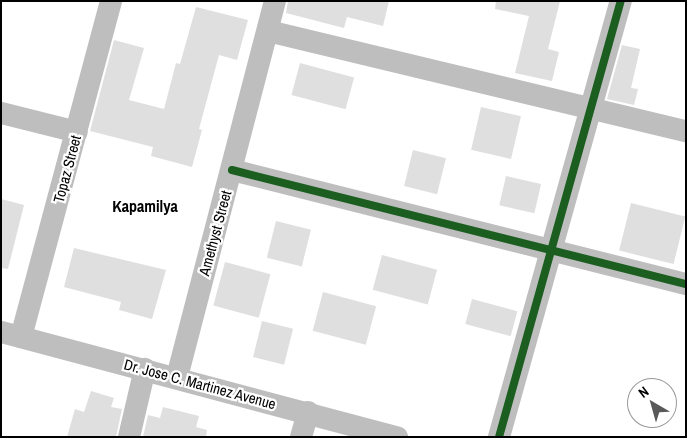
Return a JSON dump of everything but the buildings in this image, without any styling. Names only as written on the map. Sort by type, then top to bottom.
[{"type":"street","name":"Topaz Street","points":[[11,335],[77,132],[111,1]]},
{"type":"street","name":"Amethyst Street","points":[[177,377],[275,1]]},
{"type":"street","points":[[499,437],[620,1]]},
{"type":"street","points":[[268,31],[686,131]]},
{"type":"street","points":[[1,113],[77,132]]},
{"type":"street","points":[[232,170],[686,284]]},
{"type":"street","name":"Dr. Jose C. Martinez Avenue","points":[[11,335],[177,377],[397,437]]},
{"type":"street","points":[[129,437],[144,369]]},
{"type":"street","points":[[301,437],[308,412]]},
{"type":"cycle path","points":[[499,437],[621,1]]},
{"type":"cycle path","points":[[232,170],[686,284]]},
{"type":"district","name":"Kapamilya","points":[[145,206]]}]
